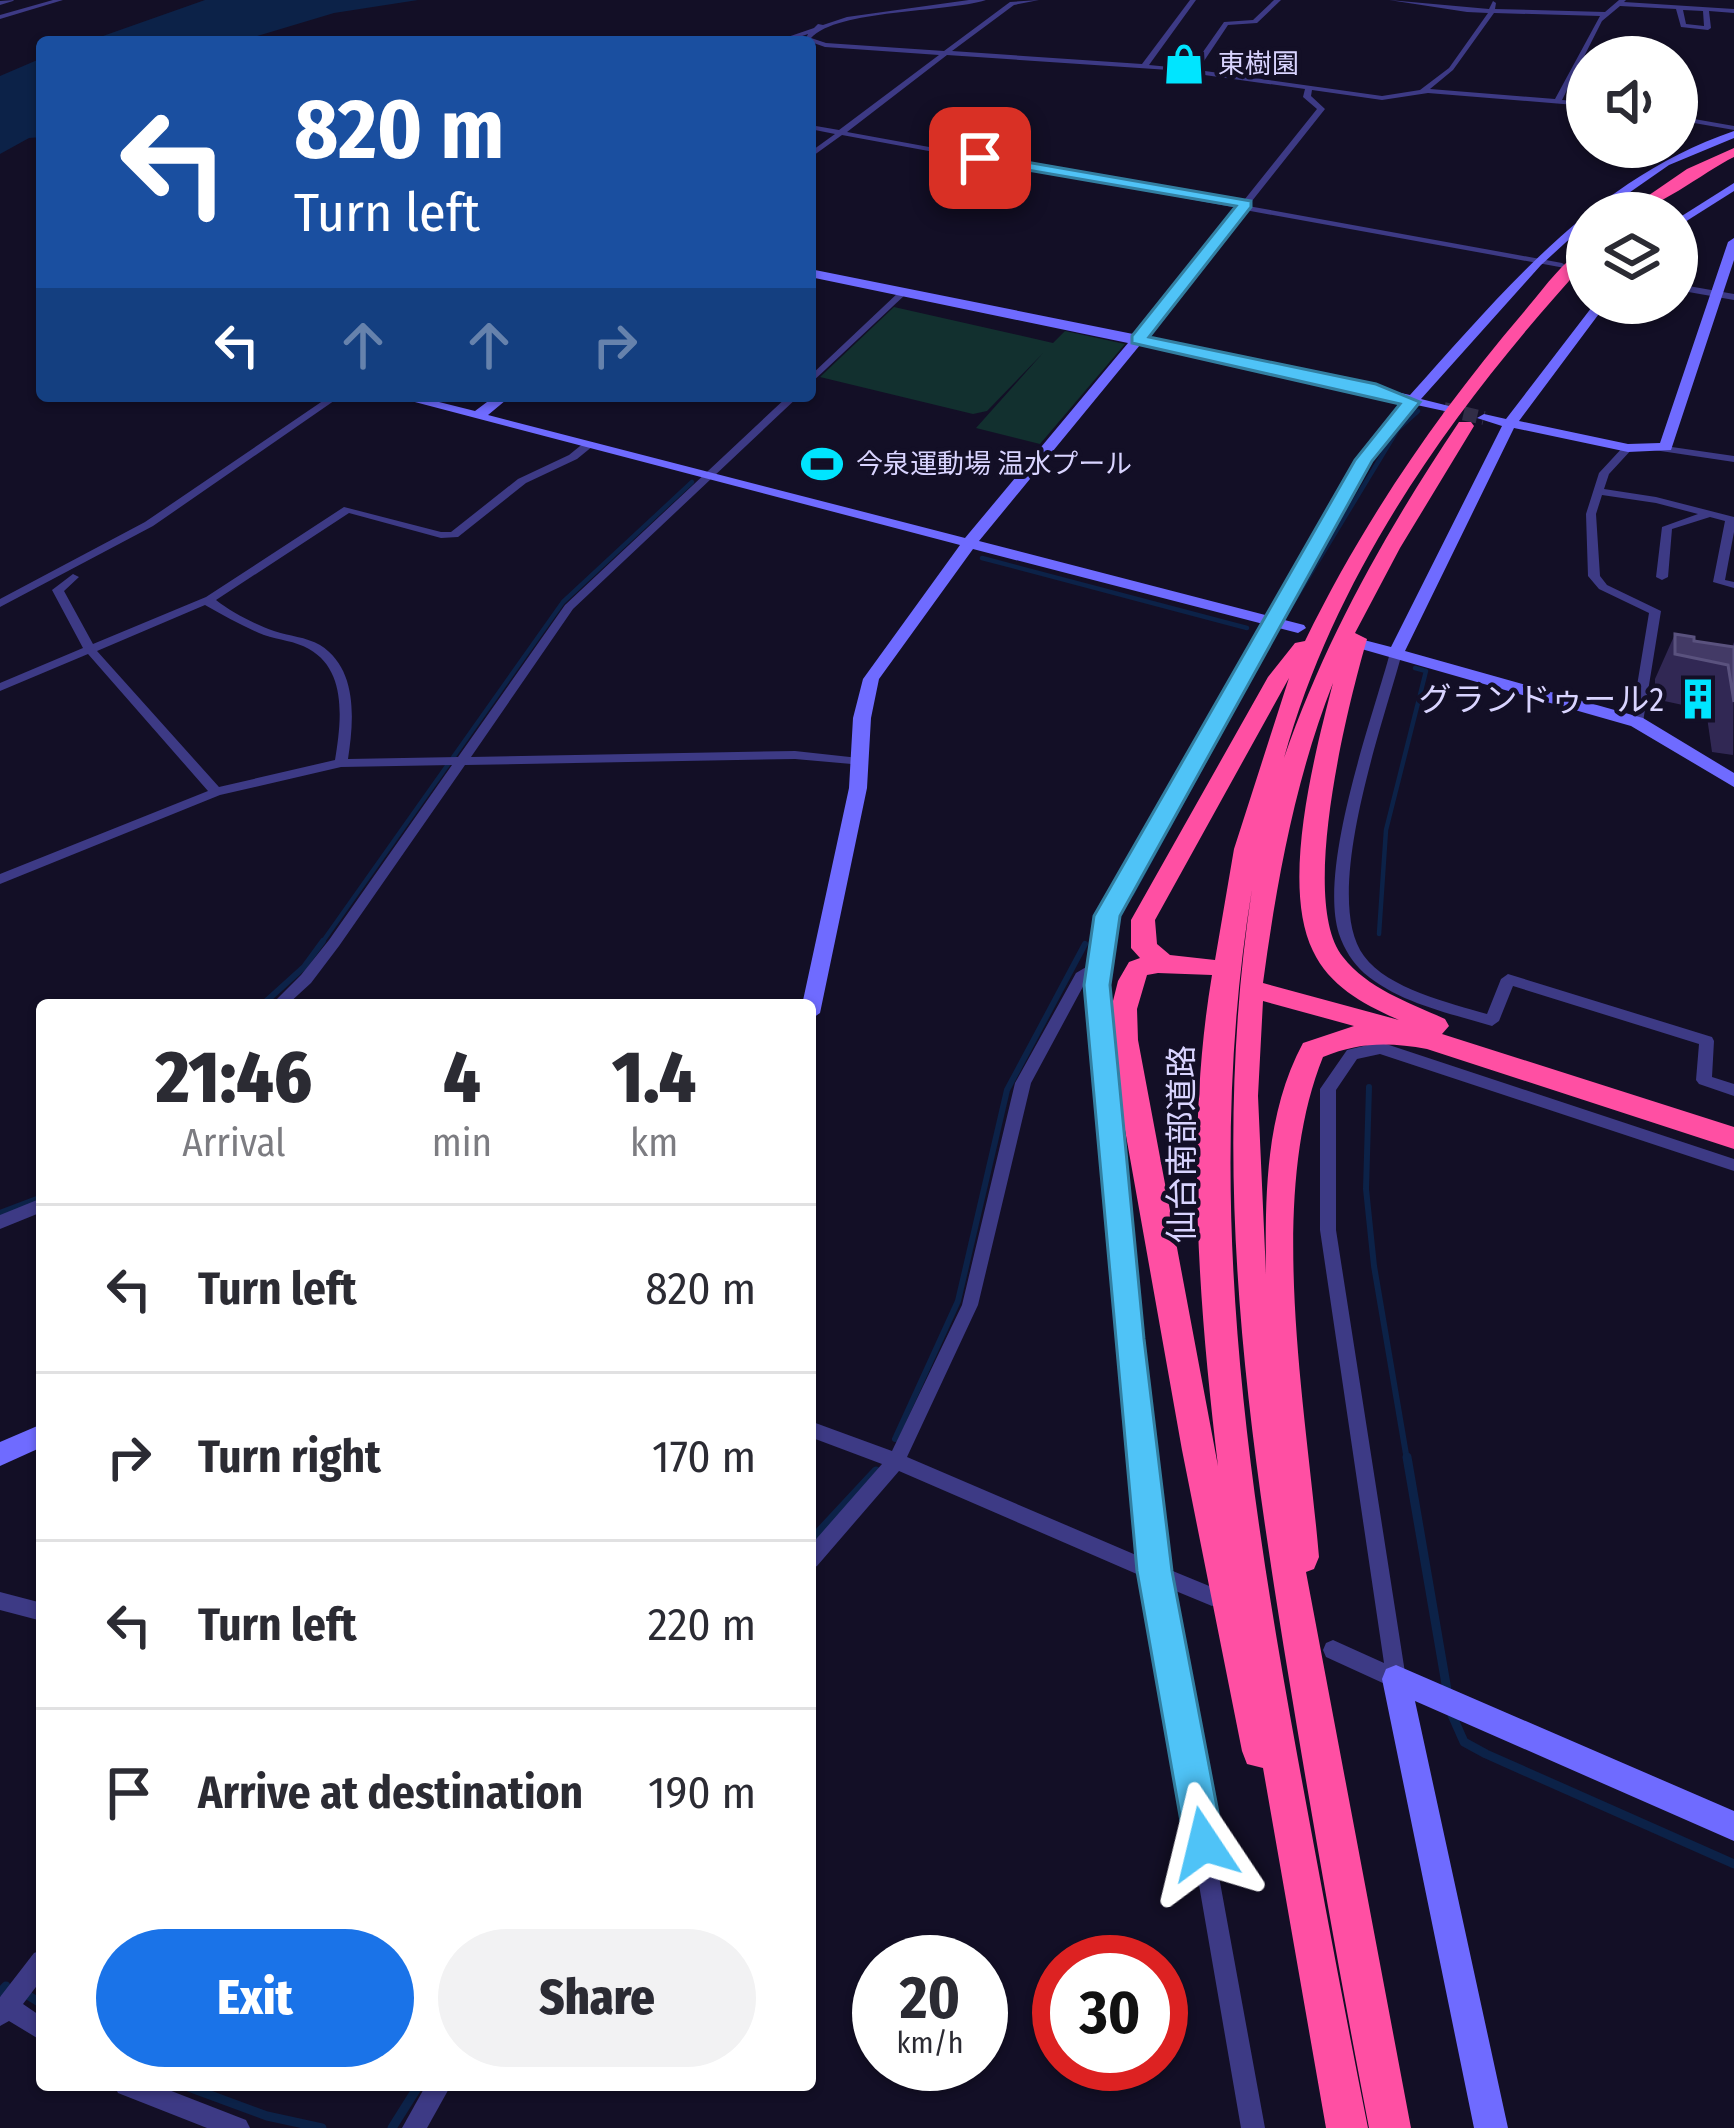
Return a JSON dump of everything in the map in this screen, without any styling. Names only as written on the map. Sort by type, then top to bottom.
[{"type":"highway","points":[[1662,192],[1734,152]]},
{"type":"highway","points":[[1685,192],[1734,162]]},
{"type":"highway","name":"仙台南部道路","points":[[1347,2128],[1247,1572],[1221,1331],[1213,1131],[1227,950],[1254,823],[1286,713],[1330,610],[1371,536],[1460,402],[1510,337],[1566,277]]},
{"type":"highway","name":"仙台南部道路","points":[[1390,2128],[1309,1689],[1257,1357],[1246,1148],[1251,1015],[1265,890],[1293,765],[1334,653],[1399,528],[1566,282]]},
{"type":"highway","points":[[1399,528],[1350,660],[1330,742],[1317,848],[1316,925],[1330,958],[1359,988],[1434,1033],[1590,1096],[1734,1138]]},
{"type":"highway","points":[[1160,963],[1144,948],[1140,933],[1149,909],[1279,677],[1330,610]]},
{"type":"highway","points":[[1206,973],[1160,963],[1138,968],[1125,992],[1131,1085],[1241,1671],[1329,2035]]},
{"type":"highway","points":[[1267,987],[1734,1119]]},
{"type":"highway","points":[[1309,1689],[1281,1235],[1285,1122],[1299,1071],[1312,1050],[1360,1031],[1434,1033]]},
{"type":"street","points":[[0,3],[11,0]]},
{"type":"street","points":[[0,16],[61,0]]},
{"type":"street","points":[[793,36],[820,25],[983,0]]},
{"type":"street","points":[[816,152],[1012,3],[1036,0]]},
{"type":"street","points":[[1144,66],[1193,0]]},
{"type":"street","points":[[1192,73],[1226,23],[1255,22],[1278,0]]},
{"type":"street","points":[[1392,0],[1605,14]]},
{"type":"street","points":[[1420,93],[1451,69],[1495,0]]},
{"type":"street","points":[[1722,10],[1727,0]]},
{"type":"street","points":[[1558,101],[1605,14],[1622,2],[1734,11]]},
{"type":"street","points":[[1679,8],[1683,26],[1708,28],[1711,20],[1706,10]]},
{"type":"street","points":[[810,36],[820,25]]},
{"type":"street","points":[[816,42],[1144,66],[1382,98],[1420,93],[1566,102]]},
{"type":"street","points":[[813,999],[849,831],[871,679],[969,542],[1321,109],[1307,97],[1309,87]]},
{"type":"street","points":[[1698,123],[1734,131]]},
{"type":"street","points":[[816,128],[1246,204],[1538,262],[1566,263]]},
{"type":"street","points":[[1623,192],[1665,163],[1734,131]]},
{"type":"street","points":[[1698,211],[1732,189]]},
{"type":"street","points":[[1253,2128],[1154,1571],[1097,985],[1107,916],[1364,460],[1411,402],[1566,236]]},
{"type":"street","points":[[1484,418],[1628,448],[1666,447],[1734,242]]},
{"type":"street","points":[[816,274],[1376,390],[1444,409]]},
{"type":"street","points":[[1698,291],[1734,297]]},
{"type":"street","points":[[816,375],[903,293]]},
{"type":"street","points":[[1585,324],[1510,423],[1396,653],[1340,874],[1345,938],[1358,959],[1393,986],[1492,1021],[1508,979],[1707,1041],[1704,1080],[1734,1090]]},
{"type":"street","points":[[0,604],[144,527],[327,402]]},
{"type":"street","points":[[422,402],[582,450],[710,476],[1298,628]]},
{"type":"street","points":[[477,416],[496,402]]},
{"type":"street","points":[[284,999],[334,943],[453,761],[569,607],[788,402]]},
{"type":"street","points":[[1628,448],[1604,473],[1592,514],[1594,576],[1603,587],[1655,611],[1637,722]]},
{"type":"street","points":[[1658,448],[1734,460]]},
{"type":"street","points":[[0,687],[210,599],[347,509],[454,535],[522,481],[582,450]]},
{"type":"street","points":[[1599,491],[1733,520],[1719,582],[1734,585]]},
{"type":"street","points":[[1662,577],[1667,527],[1706,514]]},
{"type":"street","points":[[144,527],[132,542],[58,586],[90,650],[216,792]]},
{"type":"street","points":[[210,599],[210,604],[242,620],[316,648],[327,657],[338,674],[349,716],[340,763]]},
{"type":"street","points":[[1364,645],[1637,722],[1734,781]]},
{"type":"street","points":[[0,879],[216,792],[340,763],[795,754],[859,762]]},
{"type":"street","points":[[816,1553],[896,1461],[970,1305],[1023,1083],[1081,977],[1100,964]]},
{"type":"street","points":[[1491,2128],[1396,1679],[1328,1230],[1328,1089],[1352,1054],[1380,1048],[1734,1166]]},
{"type":"street","points":[[0,1222],[36,1207]]},
{"type":"street","points":[[816,1432],[896,1461],[1212,1597]]},
{"type":"street","points":[[0,1454],[36,1440]]},
{"type":"street","points":[[0,1601],[36,1610]]},
{"type":"street","points":[[1333,1650],[1734,1826]]},
{"type":"street","points":[[36,1969],[4,2011],[36,2027]]},
{"type":"street","points":[[142,2091],[238,2128]]},
{"type":"street","points":[[414,2128],[436,2091]]},
{"type":"green space","points":[[894,307],[1053,343],[1065,331],[1125,344],[1040,444],[976,428],[1043,353],[987,411],[973,414],[820,377]]},
{"type":"water","points":[[205,0],[418,0],[334,13],[257,36],[103,36]]},
{"type":"water","points":[[36,61],[36,137],[0,154],[0,76]]},
{"type":"building","points":[[1675,634],[1734,647],[1734,702],[1728,665],[1675,654]]},
{"type":"waterway","points":[[1289,609],[1398,429],[1418,411]]},
{"type":"waterway","points":[[321,944],[563,602],[692,482]]},
{"type":"waterway","points":[[982,558],[1247,628]]},
{"type":"waterway","points":[[1132,894],[1270,642]]},
{"type":"waterway","points":[[1379,934],[1386,830],[1426,671],[1415,668]]},
{"type":"waterway","points":[[269,999],[304,967],[323,941]]},
{"type":"waterway","points":[[895,1439],[958,1301],[1007,1090],[1085,944]]},
{"type":"waterway","points":[[1369,1087],[1366,1189],[1374,1266],[1407,1460]]},
{"type":"waterway","points":[[0,1213],[36,1199]]},
{"type":"waterway","points":[[1407,1457],[1447,1690]]},
{"type":"waterway","points":[[816,1536],[876,1471]]},
{"type":"waterway","points":[[1452,1715],[1464,1742],[1486,1754],[1734,1864]]},
{"type":"waterway","points":[[0,1992],[6,1986]]},
{"type":"waterway","points":[[29,1996],[36,2000]]},
{"type":"waterway","points":[[199,2091],[267,2116],[322,2128]]},
{"type":"waterway","points":[[392,2128],[415,2091]]},
{"type":"tunnel","points":[[1444,409],[1484,418]]},
{"type":"place","name":"東樹園","points":[[1184,64]]},
{"type":"place","name":"今泉運動場 温水プール","points":[[822,464]]},
{"type":"place","name":"グランドゥール2","points":[[1698,699]]},
{"type":"route","points":[[980,158],[1246,204],[1138,339],[1398,395],[1411,402],[1364,460],[1270,621],[1107,916],[1103,940],[1097,985],[1128,1339],[1154,1571],[1204,1844]]}]
